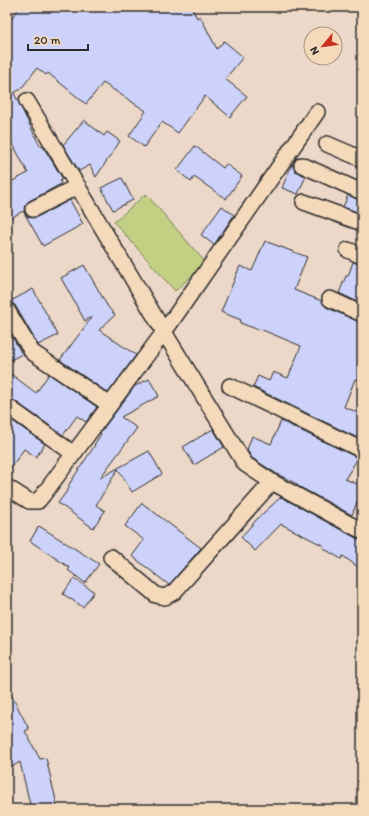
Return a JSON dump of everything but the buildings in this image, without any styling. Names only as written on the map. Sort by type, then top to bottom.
[{"type":"street","points":[[27,101],[164,332],[245,464],[272,482],[362,531]]},
{"type":"street","points":[[7,487],[29,501],[38,501],[164,332],[317,112]]},
{"type":"street","points":[[327,144],[362,159]]},
{"type":"street","points":[[302,165],[362,192]]},
{"type":"street","points":[[33,209],[78,186]]},
{"type":"street","points":[[304,202],[362,223]]},
{"type":"street","points":[[348,250],[362,256]]},
{"type":"street","points":[[330,299],[362,314]]},
{"type":"street","points":[[7,310],[32,352],[110,405]]},
{"type":"street","points":[[230,386],[362,450]]},
{"type":"street","points":[[7,406],[74,454]]},
{"type":"street","points":[[111,557],[156,595],[165,597],[174,592],[272,482]]},
{"type":"green space","points":[[146,194],[206,263],[175,291],[114,222]]}]
